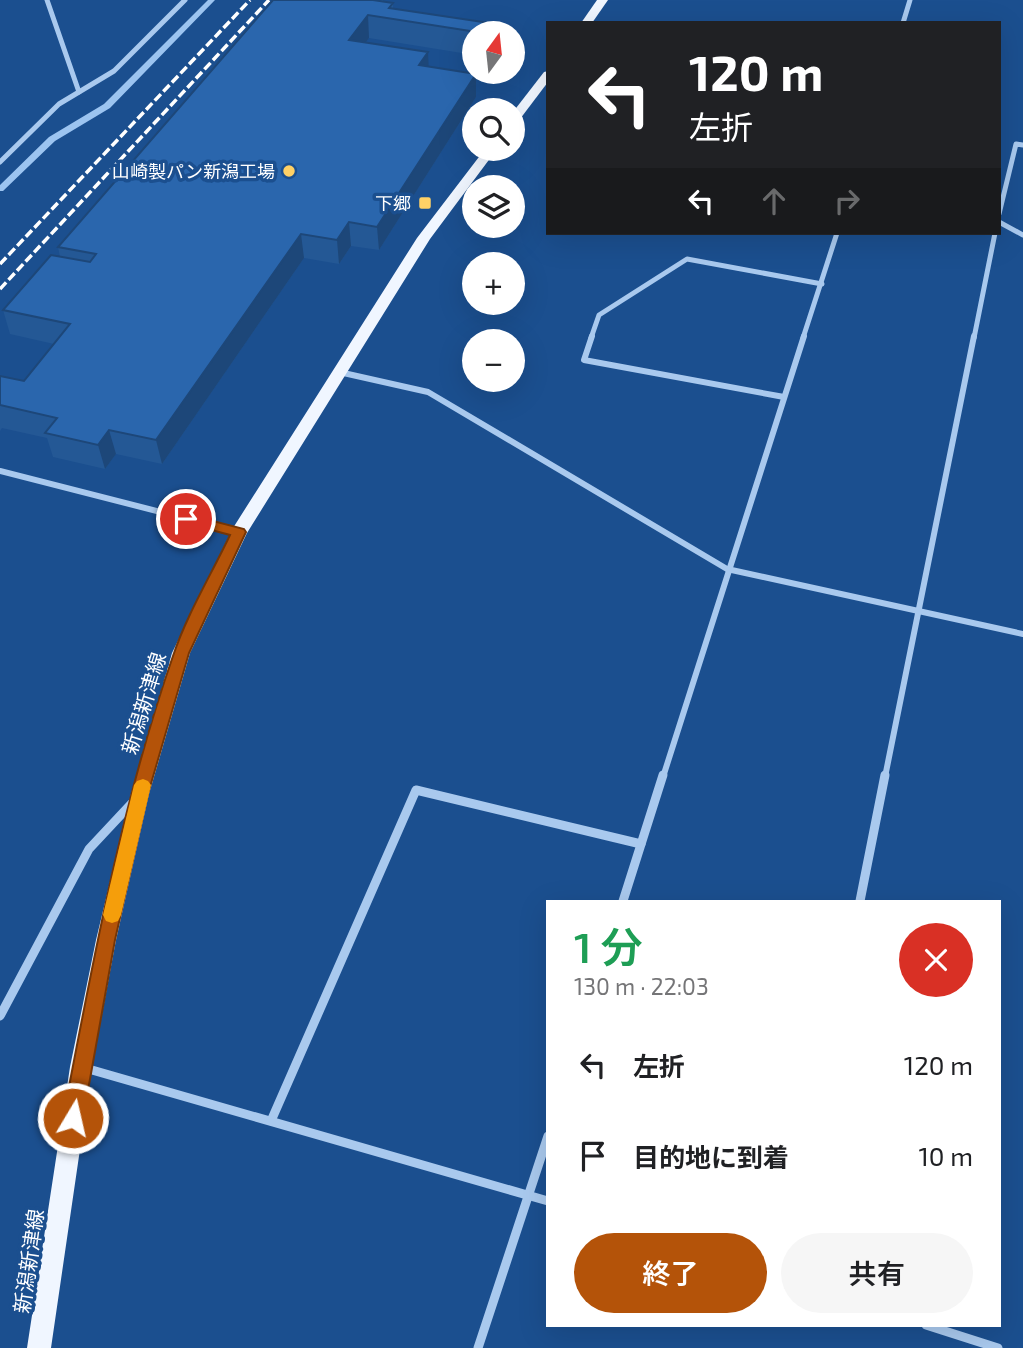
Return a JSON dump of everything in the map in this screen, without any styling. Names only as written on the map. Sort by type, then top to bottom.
[{"type":"main road","points":[[587,21],[603,0]]},
{"type":"main road","points":[[525,104],[546,77]]},
{"type":"main road","name":"新潟新津線","points":[[39,1348],[81,1067],[106,940],[140,794],[181,653],[239,532],[424,238],[482,161]]},
{"type":"street","points":[[47,0],[79,92]]},
{"type":"street","points":[[0,162],[59,104],[114,71],[185,0]]},
{"type":"street","points":[[904,21],[910,0]]},
{"type":"street","points":[[1001,206],[1016,144],[1023,145]]},
{"type":"street","points":[[1001,223],[1023,234]]},
{"type":"street","points":[[623,900],[727,569],[836,235]]},
{"type":"street","points":[[860,900],[995,235]]},
{"type":"street","points":[[784,397],[584,360],[599,315],[687,260],[822,284]]},
{"type":"street","points":[[339,372],[428,392],[727,569],[1023,634]]},
{"type":"street","points":[[0,471],[239,532]]},
{"type":"street","points":[[271,1121],[416,790],[641,844]]},
{"type":"street","points":[[0,1016],[89,849],[140,794]]},
{"type":"street","points":[[81,1067],[546,1200]]},
{"type":"street","points":[[478,1348],[546,1142]]},
{"type":"street","points":[[932,1327],[998,1348]]},
{"type":"building","name":"山崎製パン新潟工場","points":[[273,0],[373,0],[393,3],[389,8],[476,21],[462,21],[462,30],[368,15],[349,40],[428,52],[419,65],[462,72],[462,84],[470,84],[377,227],[349,222],[337,240],[301,234],[156,440],[109,430],[98,445],[45,433],[57,418],[0,405],[0,376],[24,381],[70,324],[3,310],[51,255],[90,262],[96,254],[58,247]]},
{"type":"waterway","points":[[0,189],[52,139],[107,106],[212,0]]},
{"type":"railway","points":[[0,264],[250,0]]},
{"type":"railway","points":[[0,289],[269,0]]},
{"type":"slow traffic","points":[[112,915],[143,785]]},
{"type":"place","name":"山崎製パン新潟工場","points":[[289,171]]},
{"type":"place","name":"下郷","points":[[425,203]]},
{"type":"route","points":[[73,1118],[106,940],[140,794],[181,653],[239,532],[186,519]]}]
